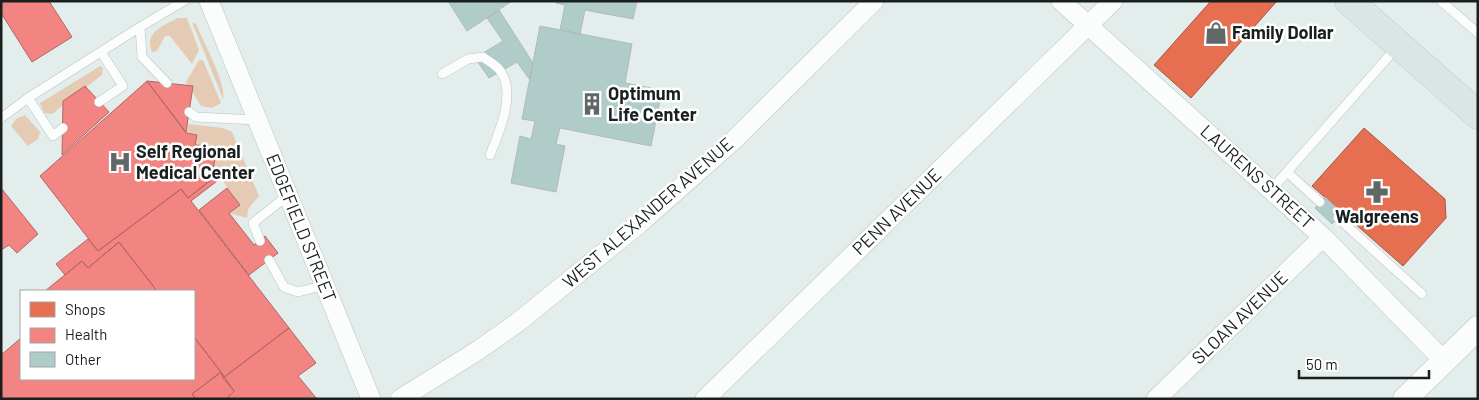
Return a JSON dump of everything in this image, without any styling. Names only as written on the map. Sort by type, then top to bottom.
[{"type":"main road","points":[[1349,1],[1478,115]]},
{"type":"street","name":"EDGEFIELD STREET","points":[[209,1],[371,399]]},
{"type":"street","name":"WEST ALEXANDER AVENUE","points":[[400,399],[477,351],[517,323],[639,224],[734,140],[874,1]]},
{"type":"street","name":"LAURENS STREET","points":[[1061,1],[1323,237],[1445,362]]},
{"type":"street","name":"PENN AVENUE","points":[[705,399],[1113,1]]},
{"type":"street","name":"SLOAN AVENUE","points":[[1156,399],[1323,237]]},
{"type":"street","points":[[1405,399],[1478,328]]},
{"type":"lane","points":[[1,118],[28,98],[184,1]]},
{"type":"lane","points":[[1441,1],[1477,30]]},
{"type":"lane","points":[[140,27],[142,57],[167,83]]},
{"type":"lane","points":[[1271,190],[1399,45]]},
{"type":"lane","points":[[99,102],[123,86],[101,52]]},
{"type":"lane","points":[[442,74],[468,59],[483,57],[501,72],[507,93],[504,119],[490,155]]},
{"type":"lane","points":[[28,98],[52,136],[63,128]]},
{"type":"lane","points":[[189,112],[196,117],[257,120]]},
{"type":"lane","points":[[1287,172],[1320,202]]},
{"type":"lane","points":[[260,241],[253,223],[288,195]]},
{"type":"lane","points":[[1338,218],[1422,294]]},
{"type":"lane","points":[[269,260],[284,287],[298,292],[325,285]]},
{"type":"shaded area","points":[[178,18],[187,18],[199,50],[192,64],[170,36],[165,36],[157,51],[152,52],[150,40],[156,30]]},
{"type":"shaded area","points":[[192,22],[196,24],[218,73],[223,99]]},
{"type":"shaded area","points":[[199,60],[203,60],[221,103],[212,108],[201,106],[186,82]]},
{"type":"shaded area","points":[[100,66],[103,68],[102,75],[52,114],[44,113],[40,103]]},
{"type":"shaded area","points":[[25,115],[40,132],[38,139],[28,146],[11,126],[16,119]]},
{"type":"shaded area","points":[[188,124],[223,128],[232,132],[259,196],[248,209],[247,218],[229,213],[240,205],[213,167],[214,157],[204,156],[205,146],[195,145],[197,135],[186,133]]},
{"type":"building: Shops","name":"Family Dollar","points":[[1211,1],[1277,1],[1191,98],[1154,65]]},
{"type":"building: Shops","name":"Walgreens","points":[[1364,128],[1445,199],[1446,218],[1403,266],[1312,186]]},
{"type":"building: Health","points":[[1,1],[49,1],[72,37],[32,62],[1,13]]},
{"type":"building: Health","points":[[147,81],[193,86],[186,132]]},
{"type":"building: Health","points":[[147,81],[186,133],[197,135],[195,145],[205,146],[204,156],[215,157],[212,179],[188,198],[181,189],[98,251],[40,176]]},
{"type":"building: Health","points":[[85,86],[109,112],[62,155],[63,101]]},
{"type":"building: Health","points":[[213,167],[221,178],[191,201],[289,328],[223,378],[221,372],[195,338],[195,290],[156,290],[119,242],[88,268],[82,261],[65,275],[56,264],[88,239],[98,251],[181,189],[188,198],[212,179]]},
{"type":"building: Health","points":[[1,188],[38,234],[17,253],[9,245],[1,250]]},
{"type":"building: Health","points":[[227,188],[240,205],[229,213],[254,245],[265,236],[278,253],[249,275],[199,210]]},
{"type":"building: Health","points":[[119,242],[156,290],[46,290],[82,261],[88,268]]},
{"type":"building: Health","points":[[289,328],[316,363],[298,376],[317,399],[229,399],[228,397],[234,391],[223,378]]},
{"type":"building: Health","points":[[195,338],[221,372],[192,394],[196,399],[1,399],[1,355],[20,339],[20,380],[195,380]]},
{"type":"building: Health","points":[[221,372],[234,391],[228,397],[229,399],[196,399],[192,394]]},
{"type":"building: Other","points":[[448,1],[512,1],[467,31]]},
{"type":"building: Other","points":[[557,1],[637,1],[633,19],[585,10],[580,34],[560,30],[565,5],[556,3]]},
{"type":"building: Other","points":[[499,10],[533,63],[530,80],[517,62],[489,78],[475,58],[503,41],[487,18]]},
{"type":"building: Other","name":"Optimum Life Center","points":[[540,26],[632,44],[625,83],[662,90],[651,146],[560,128],[556,144],[565,146],[556,192],[511,183],[520,136],[531,139],[535,121],[522,119]]},
{"type":"building: Other","points":[[1325,197],[1342,213],[1332,224],[1315,208]]},
{"type":"place","name":"Family Dollar","points":[[1216,33]]},
{"type":"place","name":"Optimum Life Center","points":[[592,104]]},
{"type":"place","name":"Self Regional Medical Center","points":[[120,162]]},
{"type":"place","name":"Walgreens","points":[[1377,192]]}]
